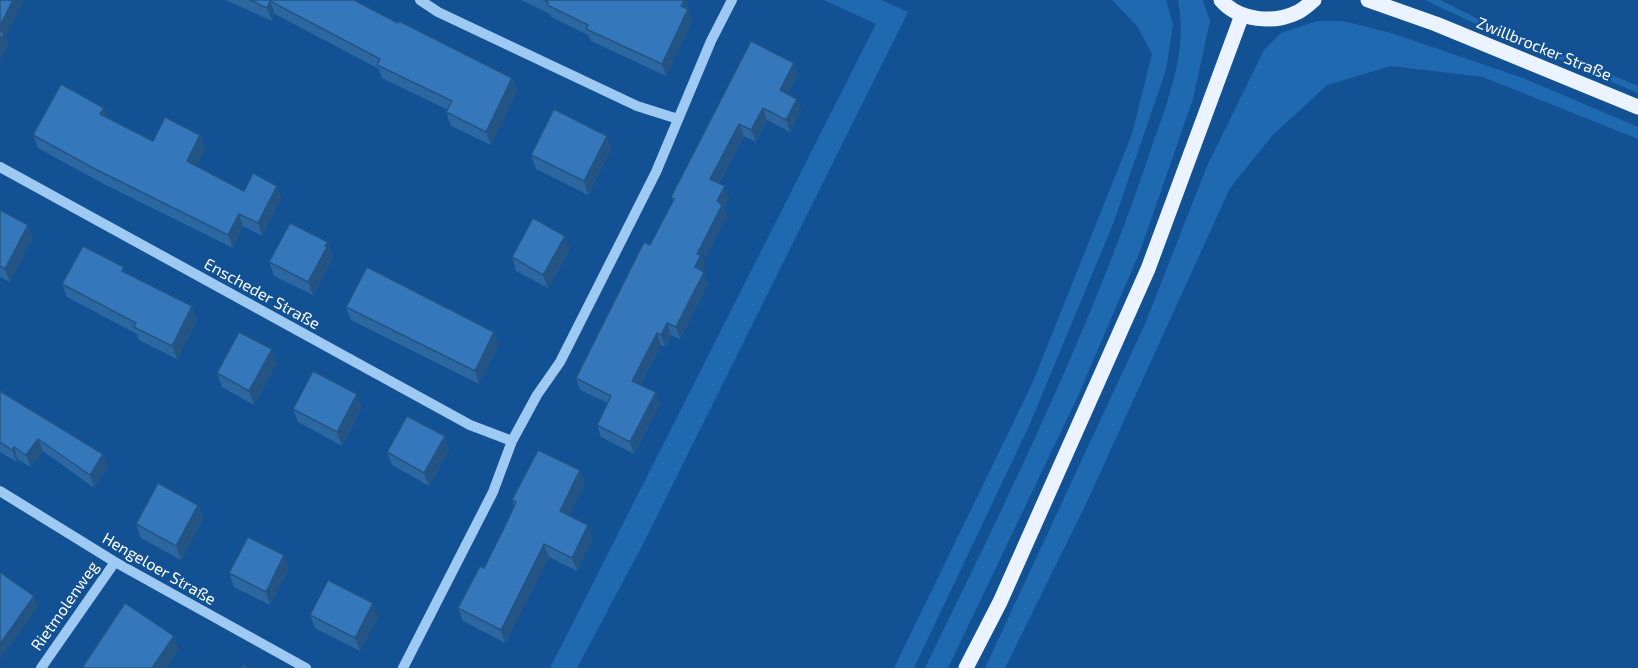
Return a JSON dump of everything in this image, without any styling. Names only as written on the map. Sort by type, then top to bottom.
[{"type":"main road","points":[[1221,0],[1242,15],[1260,19],[1280,18],[1298,12],[1314,0]]},
{"type":"main road","name":"Zwillbrocker Straße","points":[[1368,0],[1436,24],[1638,107]]},
{"type":"main road","points":[[966,668],[1000,602],[1149,269],[1242,15]]},
{"type":"street","points":[[420,0],[438,12],[637,106],[678,119]]},
{"type":"street","points":[[403,668],[494,492],[512,441],[537,395],[560,363],[656,172],[711,41],[732,0]]},
{"type":"street","name":"Enscheder Straße","points":[[0,167],[470,425],[512,441]]},
{"type":"street","name":"Hengeloer Straße","points":[[0,491],[115,562],[306,668]]},
{"type":"street","name":"Rietmolenweg","points":[[41,668],[115,562]]},
{"type":"shaded area","points":[[824,0],[881,0],[908,12],[641,548],[577,668],[550,668],[876,24]]},
{"type":"shaded area","points":[[1112,0],[1166,0],[1173,25],[1166,70],[1113,224],[1029,426],[914,668],[894,668],[1032,384],[1132,134],[1152,54],[1137,26]]},
{"type":"shaded area","points":[[1178,0],[1203,0],[1210,21],[1193,99],[1140,251],[1077,398],[948,668],[925,668],[1045,416],[1125,223],[1174,80],[1181,20]]},
{"type":"shaded area","points":[[1425,0],[1440,0],[1476,18],[1638,86],[1638,93],[1478,25]]},
{"type":"shaded area","points":[[1317,21],[1343,21],[1391,33],[1523,78],[1638,127],[1638,139],[1483,77],[1391,66],[1327,85],[1272,136],[1230,188],[1085,506],[1005,668],[985,668],[1145,324],[1207,166],[1264,50],[1281,33]]},
{"type":"building","points":[[0,0],[13,0],[0,26]]},
{"type":"building","points":[[250,0],[354,0],[512,78],[486,132],[446,112],[452,101],[377,65],[380,59],[270,1],[267,8]]},
{"type":"building","points":[[543,0],[684,0],[681,6],[688,9],[662,64],[586,29],[588,25],[547,5],[548,2]]},
{"type":"building","points":[[751,41],[794,63],[780,90],[797,99],[786,120],[763,108],[751,130],[739,124],[710,179],[725,186],[717,201],[722,205],[697,254],[701,255],[695,267],[704,272],[676,327],[667,323],[661,335],[657,333],[632,381],[656,392],[630,442],[597,425],[611,396],[576,378],[644,242],[650,245],[674,199],[671,197]]},
{"type":"building","points":[[61,84],[104,108],[100,114],[153,141],[165,117],[200,135],[187,161],[244,191],[253,173],[277,186],[258,223],[239,214],[228,235],[95,169],[33,135]]},
{"type":"building","points":[[554,109],[607,136],[584,181],[531,155]]},
{"type":"building","points":[[0,210],[28,225],[5,269],[0,266]]},
{"type":"building","points":[[533,218],[565,236],[543,275],[512,257]]},
{"type":"building","points":[[290,223],[328,242],[308,282],[269,262]]},
{"type":"building","points":[[83,246],[124,267],[122,271],[192,306],[172,346],[134,327],[136,323],[62,284]]},
{"type":"building","points":[[367,267],[494,332],[475,371],[346,307]]},
{"type":"building","points":[[239,332],[272,349],[249,391],[217,373]]},
{"type":"building","points":[[313,371],[357,394],[337,432],[293,409]]},
{"type":"building","points":[[0,391],[103,454],[90,475],[38,439],[26,455],[0,442]]},
{"type":"building","points":[[407,416],[445,436],[424,473],[387,452]]},
{"type":"building","points":[[538,450],[580,470],[560,511],[588,525],[572,558],[544,544],[501,630],[458,608],[480,566],[484,568],[516,502],[512,500]]},
{"type":"building","points":[[158,483],[198,505],[176,546],[136,524]]},
{"type":"building","points":[[248,537],[284,555],[266,592],[229,573]]},
{"type":"building","points":[[0,572],[34,596],[0,644]]},
{"type":"building","points":[[328,580],[373,603],[355,638],[310,615]]},
{"type":"building","points":[[125,603],[174,636],[152,668],[82,668]]}]
